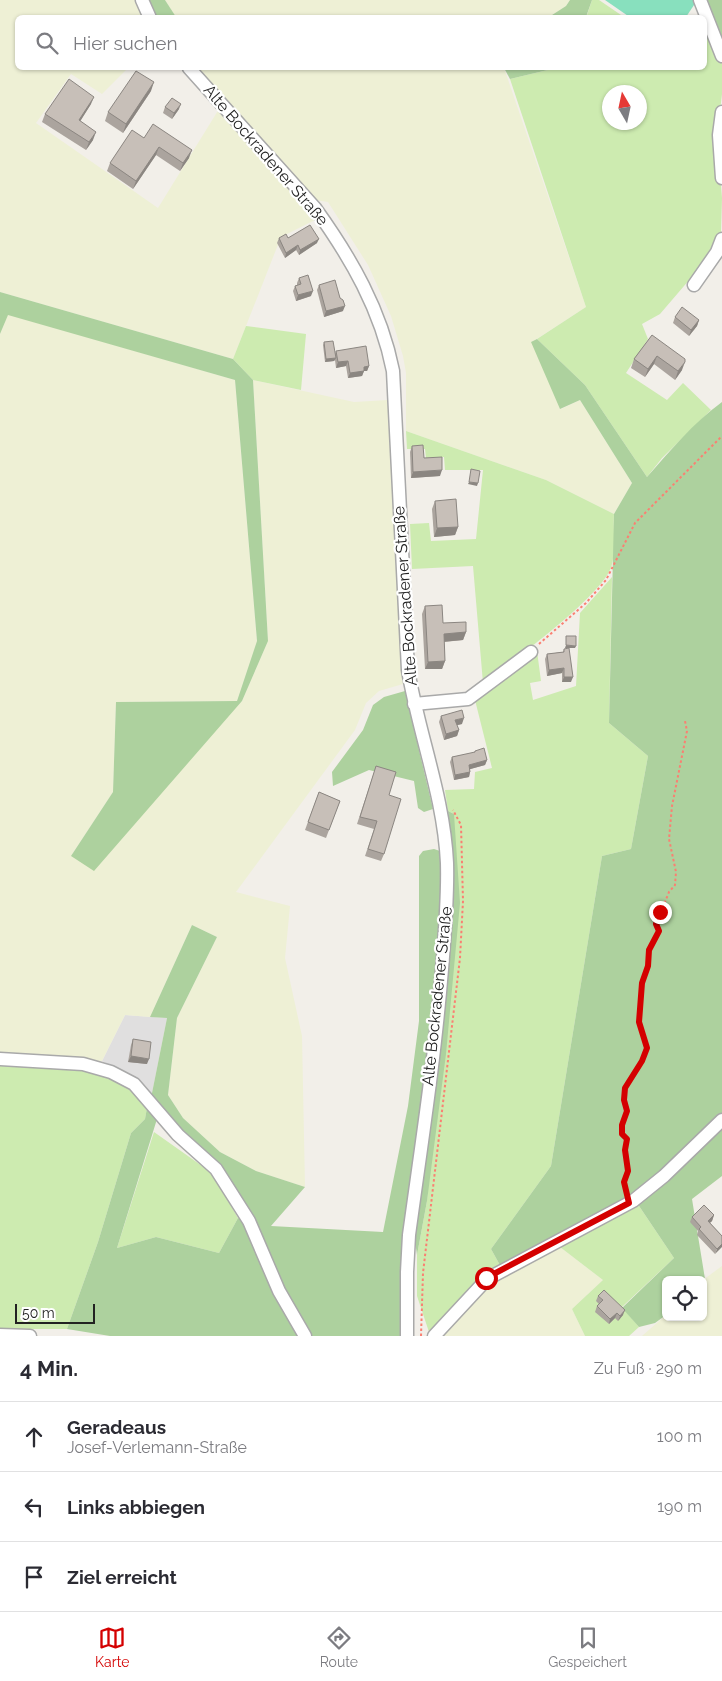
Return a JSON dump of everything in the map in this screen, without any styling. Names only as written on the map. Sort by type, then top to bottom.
[{"type":"street","points":[[142,0],[149,15]]},
{"type":"street","points":[[700,0],[704,15]]},
{"type":"street","points":[[707,24],[722,56]]},
{"type":"street","name":"Alte Bockradener Straße","points":[[191,70],[315,208],[332,231],[369,295],[388,343],[396,400],[398,493],[408,670],[414,704],[429,758],[443,825],[447,863],[447,907],[438,1012],[409,1235],[407,1336]]},
{"type":"street","points":[[722,112],[719,135],[722,178]]},
{"type":"street","points":[[694,286],[717,252],[722,239]]},
{"type":"street","points":[[414,704],[468,699],[531,652]]},
{"type":"street","points":[[0,1059],[83,1064],[111,1072],[134,1084],[178,1135],[216,1169],[249,1221],[279,1291],[305,1336]]},
{"type":"street","points":[[434,1336],[486,1278],[629,1203],[664,1176],[722,1120]]},
{"type":"street","points":[[0,1336],[30,1336]]},
{"type":"path","points":[[531,652],[586,603],[606,580],[635,523],[722,436]]},
{"type":"path","points":[[629,1203],[624,1182],[628,1171],[625,1150],[627,1139],[622,1134],[622,1125],[627,1111],[624,1100],[625,1088],[642,1061],[647,1048],[639,1022],[642,983],[648,966],[649,950],[659,931],[656,924],[669,892],[675,885],[676,872],[669,839],[672,806],[687,731],[686,721]]},
{"type":"shaded area","points":[[125,1015],[167,1018],[151,1098],[128,1074],[102,1061]]},
{"type":"green space","points":[[0,0],[139,0],[145,15],[15,15],[15,70],[126,70],[102,94],[71,74],[36,123],[158,208],[219,109],[317,219],[281,237],[233,359],[0,292]]},
{"type":"green space","points":[[147,0],[165,0],[175,15],[155,15]]},
{"type":"green space","points":[[165,0],[570,0],[566,6],[553,15],[174,15]]},
{"type":"green space","points":[[570,0],[592,0],[587,15],[552,15],[566,6]]},
{"type":"green space","points":[[592,0],[599,0],[621,15],[587,15]]},
{"type":"green space","points":[[605,0],[693,0],[696,2],[687,15],[627,15]]},
{"type":"green space","points":[[704,0],[722,0],[722,51]]},
{"type":"green space","points":[[707,25],[722,62],[722,94],[717,135],[722,198],[721,232],[714,251],[660,314],[642,324],[648,339],[626,373],[667,400],[683,383],[711,410],[662,458],[647,477],[585,385],[537,339],[586,307],[510,79],[548,70],[707,70]]},
{"type":"green space","points":[[200,70],[505,70],[586,307],[532,342],[561,409],[580,400],[632,483],[614,514],[546,480],[406,431],[406,373],[391,316],[368,265],[328,202],[315,200]]},
{"type":"green space","points":[[505,70],[548,70],[510,79]]},
{"type":"green space","points":[[0,292],[233,359],[253,380],[268,641],[242,701],[94,871],[71,856],[113,792],[116,702],[237,701],[257,641],[235,380],[8,315],[0,334]]},
{"type":"green space","points":[[8,314],[235,380],[257,642],[237,701],[116,702],[113,792],[71,856],[242,701],[268,641],[253,380],[354,402],[388,400],[403,684],[379,691],[366,703],[355,730],[236,892],[290,906],[285,958],[302,1036],[305,1187],[256,1171],[220,1152],[183,1118],[168,1095],[177,1018],[217,937],[192,925],[150,1017],[125,1015],[102,1061],[0,1055],[0,334]]},
{"type":"green space","points":[[246,326],[306,334],[301,390],[253,380],[233,359]]},
{"type":"green space","points":[[537,339],[585,385],[647,477],[692,428],[722,402],[722,1176],[692,1199],[705,1276],[662,1276],[662,1318],[655,1323],[639,1327],[622,1308],[674,1258],[633,1197],[501,1267],[491,1249],[551,1166],[602,856],[631,849],[648,756],[609,723],[614,514],[632,483],[580,400],[560,409],[531,342]]},
{"type":"green space","points":[[406,431],[546,480],[614,514],[613,558],[606,577],[576,609],[483,683],[473,566],[412,569],[410,524],[429,523],[431,541],[476,539],[483,470],[445,470],[444,457],[426,458],[425,449],[407,449]]},
{"type":"green space","points":[[612,577],[609,723],[648,756],[631,849],[602,856],[551,1166],[491,1249],[501,1267],[430,1335],[417,1296],[417,1255],[427,1201],[454,814],[448,811],[445,790],[474,789],[475,772],[492,768],[475,700],[537,651],[541,681],[530,683],[533,700],[576,686],[580,613]]},
{"type":"green space","points":[[405,691],[433,809],[424,812],[418,808],[414,781],[369,770],[333,786],[332,772],[363,730],[373,705],[384,697]]},
{"type":"green space","points":[[448,811],[454,814],[460,903],[446,1054],[427,1201],[417,1255],[415,1241],[424,1173],[452,862]]},
{"type":"green space","points":[[434,849],[440,851],[442,926],[403,1336],[308,1336],[255,1231],[193,1142],[151,1098],[167,1018],[150,1017],[192,925],[217,937],[177,1018],[168,1095],[183,1118],[220,1152],[256,1171],[305,1187],[271,1226],[383,1232],[408,1106],[419,1021],[419,856],[423,851]]},
{"type":"green space","points":[[0,1061],[79,1068],[115,1079],[132,1089],[148,1102],[145,1119],[131,1133],[98,1242],[67,1329],[0,1329]]},
{"type":"green space","points":[[148,1102],[157,1119],[117,1248],[156,1237],[219,1253],[238,1218],[243,1220],[301,1336],[110,1336],[67,1329],[98,1242],[131,1133],[145,1119]]},
{"type":"green space","points":[[154,1132],[212,1173],[238,1218],[219,1253],[156,1237],[117,1248]]},
{"type":"green space","points":[[637,1203],[674,1258],[622,1307],[639,1327],[629,1336],[585,1336],[572,1309],[603,1280],[560,1247]]},
{"type":"green space","points":[[560,1247],[603,1280],[572,1309],[585,1336],[442,1336],[490,1282]]},
{"type":"green space","points":[[722,1266],[722,1336],[642,1336],[662,1318],[662,1321],[707,1321],[707,1277]]},
{"type":"building","points":[[136,71],[154,82],[126,124],[108,112]]},
{"type":"building","points":[[69,79],[94,97],[79,120],[96,132],[89,142],[45,114]]},
{"type":"building","points":[[172,98],[181,104],[174,113],[165,107]]},
{"type":"building","points":[[153,124],[192,150],[183,163],[159,147],[136,181],[110,163],[132,130],[144,138]]},
{"type":"building","points":[[310,225],[319,239],[300,250],[298,245],[286,253],[279,238],[286,234],[288,238]]},
{"type":"building","points":[[308,275],[313,291],[298,295],[295,286],[301,284],[299,278]]},
{"type":"building","points":[[335,280],[340,298],[345,306],[326,311],[319,285]]},
{"type":"building","points":[[682,307],[699,320],[691,330],[675,317]]},
{"type":"building","points":[[652,335],[685,359],[685,362],[678,371],[657,356],[648,369],[634,359]]},
{"type":"building","points":[[333,341],[336,358],[326,359],[324,342]]},
{"type":"building","points":[[366,346],[369,366],[364,367],[364,371],[350,373],[348,361],[338,362],[336,351]]},
{"type":"building","points":[[423,445],[424,458],[442,457],[442,470],[413,472],[412,446]]},
{"type":"building","points":[[471,469],[480,471],[478,483],[469,482]]},
{"type":"building","points":[[456,499],[458,527],[437,528],[435,501]]},
{"type":"building","points":[[442,605],[443,623],[466,622],[466,632],[444,634],[445,661],[428,662],[425,606]]},
{"type":"building","points":[[566,636],[576,636],[576,646],[566,645]]},
{"type":"building","points":[[569,648],[573,677],[564,677],[564,668],[549,670],[547,654],[564,652],[564,649]]},
{"type":"building","points":[[462,710],[464,718],[455,720],[459,730],[446,734],[441,716]]},
{"type":"building","points":[[484,748],[487,760],[469,765],[470,772],[455,775],[452,757]]},
{"type":"building","points":[[376,766],[396,772],[389,795],[401,799],[384,854],[368,849],[377,821],[360,817]]},
{"type":"building","points":[[319,792],[340,801],[329,830],[308,822]]},
{"type":"building","points":[[133,1039],[151,1042],[149,1059],[131,1056]]},
{"type":"building","points":[[704,1205],[714,1215],[708,1221],[722,1236],[722,1244],[717,1249],[699,1229],[701,1227],[692,1217]]},
{"type":"building","points":[[604,1290],[625,1310],[620,1316],[617,1313],[610,1319],[597,1306],[603,1300],[598,1296]]},
{"type":"route","points":[[486,1278],[629,1203],[624,1182],[628,1171],[625,1150],[627,1139],[622,1134],[622,1125],[627,1111],[624,1100],[625,1088],[642,1061],[647,1048],[645,1036],[639,1022],[642,983],[648,966],[649,950],[659,931],[656,924],[660,912]]}]
